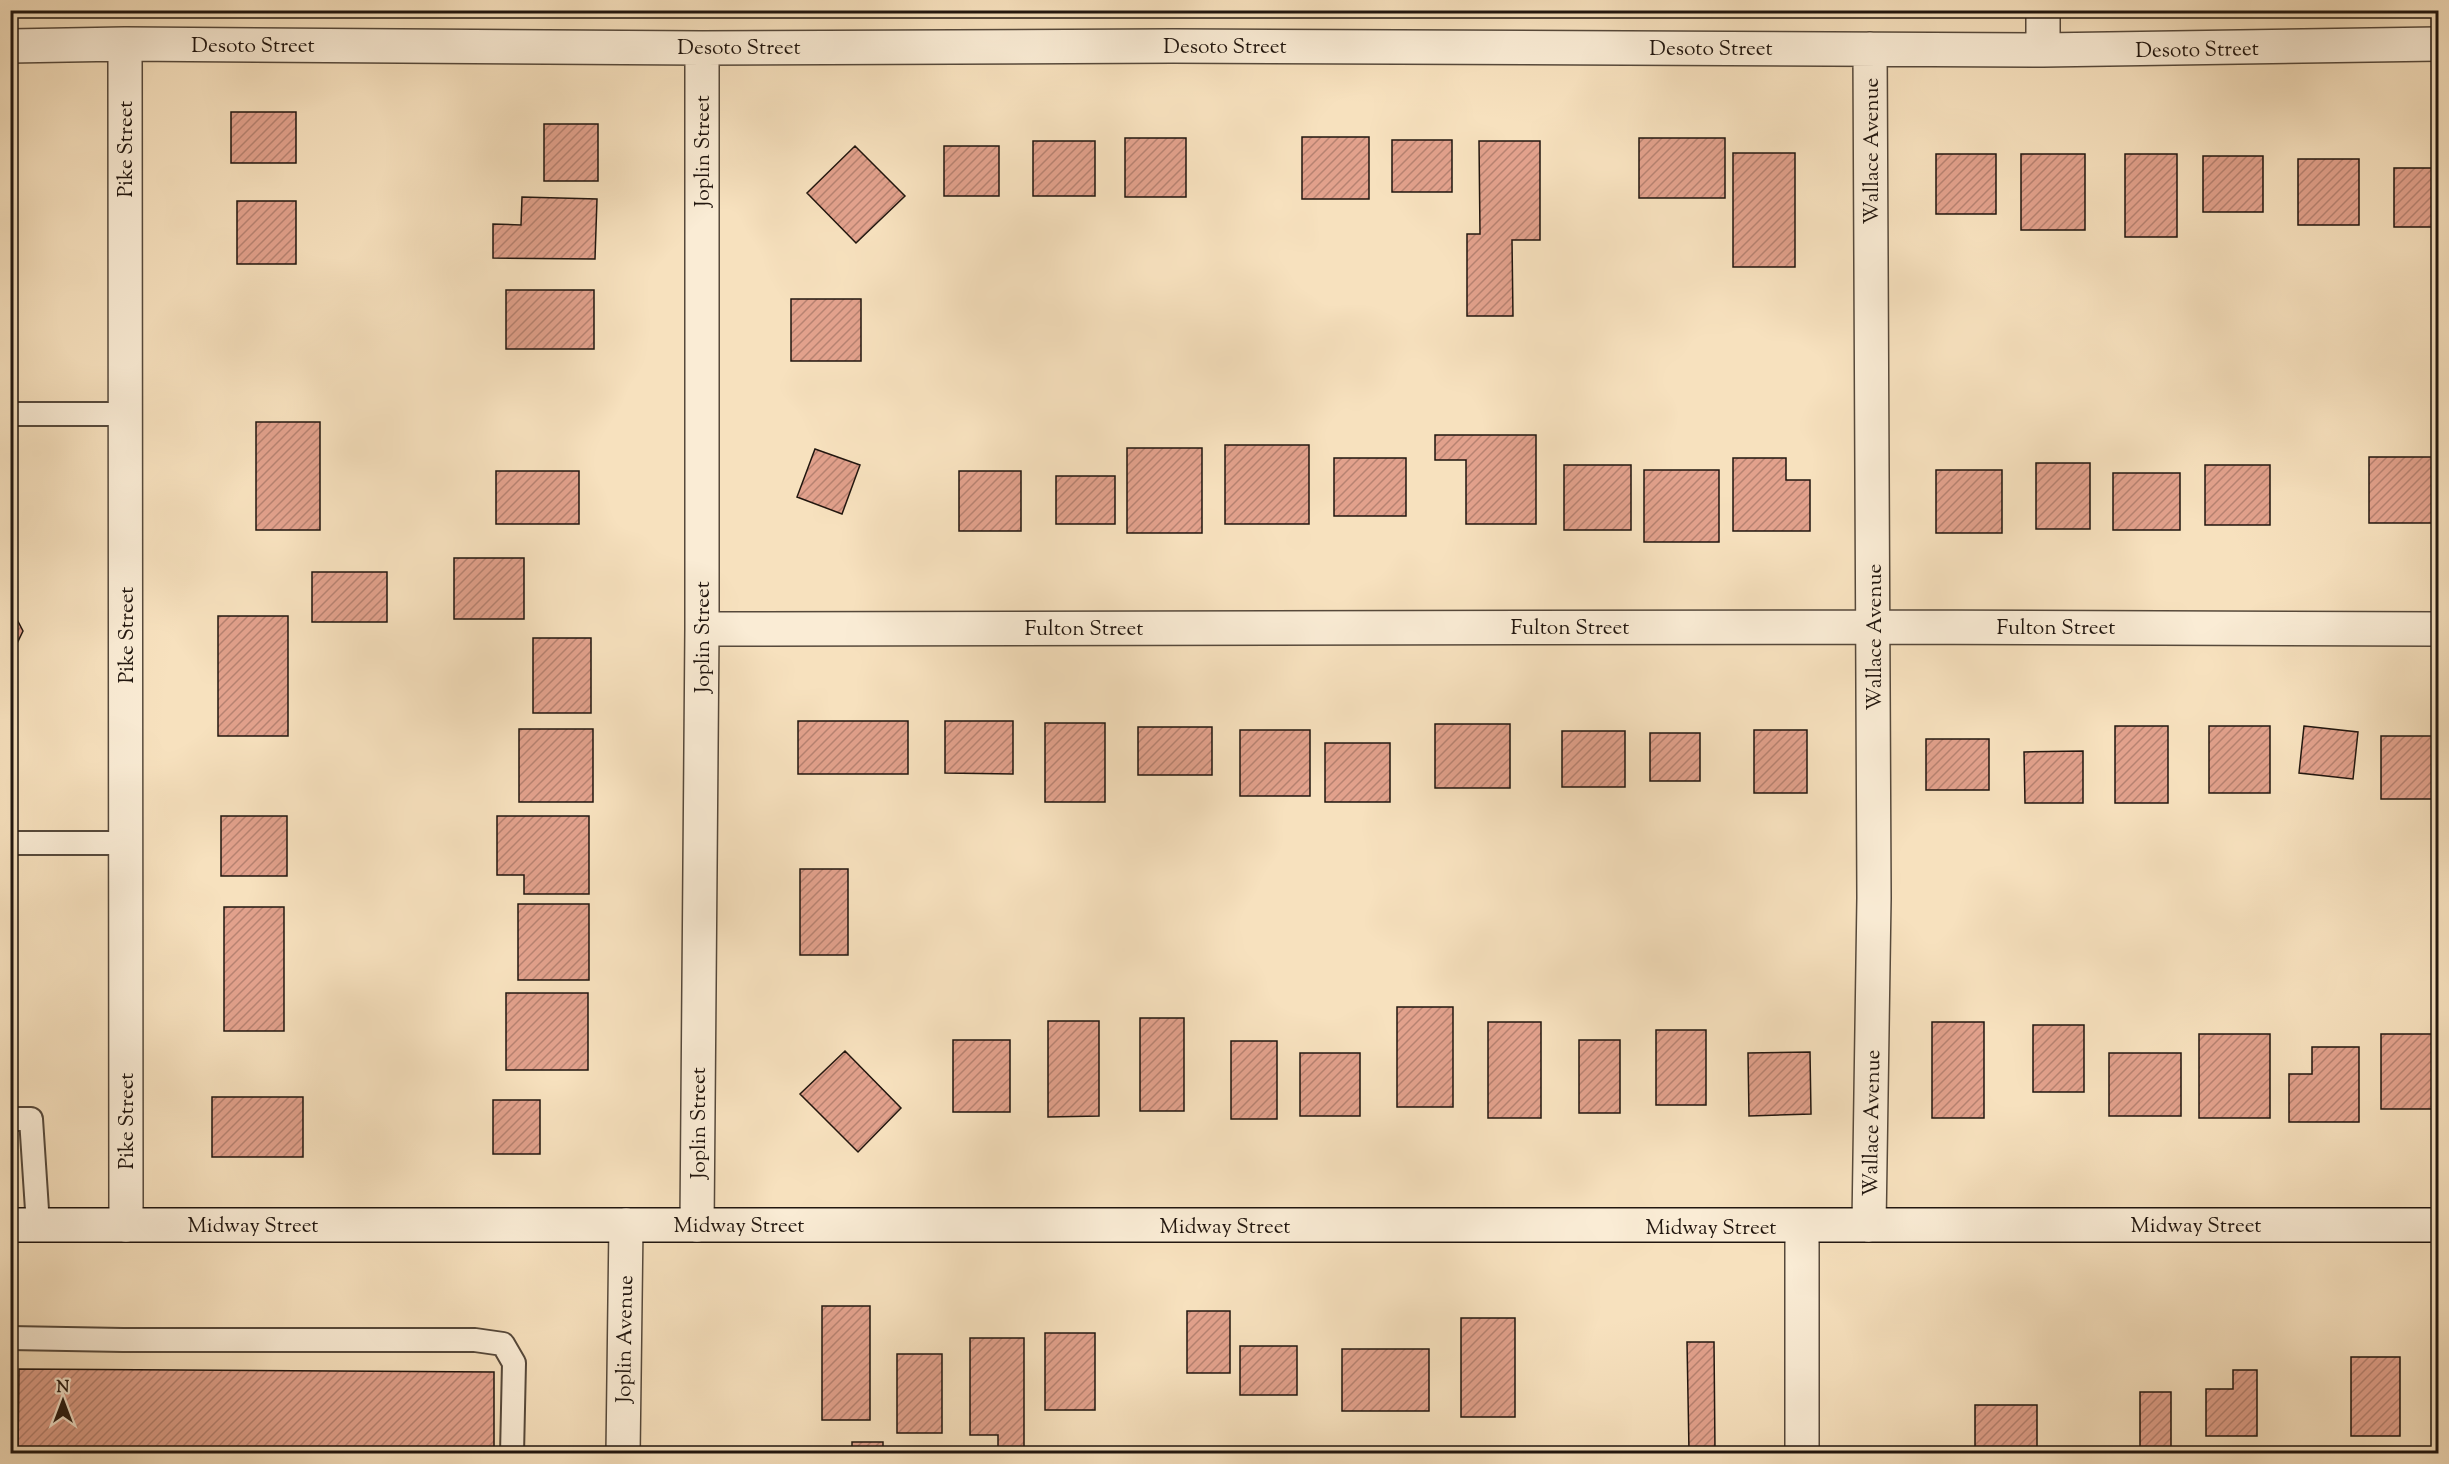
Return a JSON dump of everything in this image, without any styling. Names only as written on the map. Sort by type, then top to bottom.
[{"type":"street","points":[[2043,10],[2043,50]]},
{"type":"street","name":"Desoto Street","points":[[10,46],[125,44],[702,48],[1197,46],[2043,50],[2439,44]]},
{"type":"street","name":"Pike Street","points":[[125,44],[126,1226]]},
{"type":"street","name":"Joplin Street","points":[[697,1226],[702,629],[702,48]]},
{"type":"street","name":"Wallace Avenue","points":[[1869,1226],[1874,898],[1870,49]]},
{"type":"street","name":"Fulton Street","points":[[702,629],[2439,628]]},
{"type":"street","name":"Joplin Avenue","points":[[623,1454],[626,1225]]},
{"type":"street","name":"Midway Street","points":[[24,1226],[2439,1226]]},
{"type":"street","points":[[1802,1227],[1802,1454]]},
{"type":"lane","points":[[10,414],[126,414]]},
{"type":"lane","points":[[10,843],[126,843]]},
{"type":"lane","points":[[10,1119],[31,1119],[24,1226]]},
{"type":"lane","points":[[10,1338],[475,1340],[503,1344],[514,1363],[512,1454]]},
{"type":"building","points":[[231,112],[296,112],[296,163],[231,163]]},
{"type":"building","points":[[544,124],[598,124],[598,181],[544,181]]},
{"type":"building","points":[[1302,137],[1369,137],[1369,199],[1302,199]]},
{"type":"building","points":[[1125,138],[1186,138],[1186,197],[1125,197]]},
{"type":"building","points":[[1639,138],[1725,138],[1725,198],[1639,198]]},
{"type":"building","points":[[1392,140],[1452,140],[1452,192],[1392,192]]},
{"type":"building","points":[[1033,141],[1095,141],[1095,196],[1033,196]]},
{"type":"building","points":[[1479,141],[1540,141],[1540,240],[1512,240],[1513,316],[1467,316],[1467,234],[1480,234]]},
{"type":"building","points":[[855,146],[905,196],[856,243],[807,193]]},
{"type":"building","points":[[944,146],[999,146],[999,196],[944,196]]},
{"type":"building","points":[[1733,153],[1795,153],[1795,267],[1733,267]]},
{"type":"building","points":[[1936,154],[1996,154],[1996,214],[1936,214]]},
{"type":"building","points":[[2021,154],[2085,154],[2085,230],[2021,230]]},
{"type":"building","points":[[2125,154],[2177,154],[2177,237],[2125,237]]},
{"type":"building","points":[[2203,156],[2263,156],[2263,212],[2203,212]]},
{"type":"building","points":[[2298,159],[2359,159],[2359,225],[2298,225]]},
{"type":"building","points":[[2394,168],[2438,168],[2438,227],[2394,227]]},
{"type":"building","points":[[522,197],[597,199],[595,259],[493,258],[493,224],[521,225]]},
{"type":"building","points":[[237,201],[296,201],[296,264],[237,264]]},
{"type":"building","points":[[506,290],[594,290],[594,349],[506,349]]},
{"type":"building","points":[[791,299],[861,299],[861,361],[791,361]]},
{"type":"building","points":[[256,422],[320,422],[320,530],[256,530]]},
{"type":"building","points":[[1435,435],[1536,435],[1536,524],[1466,524],[1466,460],[1435,460]]},
{"type":"building","points":[[1225,445],[1309,445],[1309,524],[1225,524]]},
{"type":"building","points":[[1127,448],[1202,448],[1202,533],[1127,533]]},
{"type":"building","points":[[815,449],[860,465],[842,514],[797,497]]},
{"type":"building","points":[[2369,457],[2432,457],[2432,523],[2369,523]]},
{"type":"building","points":[[1334,458],[1406,458],[1406,516],[1334,516]]},
{"type":"building","points":[[1733,458],[1786,458],[1786,480],[1810,480],[1810,531],[1733,531]]},
{"type":"building","points":[[2036,463],[2090,463],[2090,529],[2036,529]]},
{"type":"building","points":[[1564,465],[1631,465],[1631,530],[1564,530]]},
{"type":"building","points":[[2205,465],[2270,465],[2270,525],[2205,525]]},
{"type":"building","points":[[1644,470],[1719,470],[1719,542],[1644,542]]},
{"type":"building","points":[[1936,470],[2002,470],[2002,533],[1936,533]]},
{"type":"building","points":[[496,471],[579,471],[579,524],[496,524]]},
{"type":"building","points":[[959,471],[1021,471],[1021,531],[959,531]]},
{"type":"building","points":[[2113,473],[2180,473],[2180,530],[2113,530]]},
{"type":"building","points":[[1056,476],[1115,476],[1115,524],[1056,524]]},
{"type":"building","points":[[454,558],[524,558],[524,619],[454,619]]},
{"type":"building","points":[[312,572],[387,572],[387,622],[312,622]]},
{"type":"building","points":[[10,606],[23,631],[10,658]]},
{"type":"building","points":[[218,616],[288,616],[288,736],[218,736]]},
{"type":"building","points":[[533,638],[591,638],[591,713],[533,713]]},
{"type":"building","points":[[798,721],[908,721],[908,774],[798,774]]},
{"type":"building","points":[[945,721],[1013,721],[1013,774],[945,773]]},
{"type":"building","points":[[1045,723],[1105,723],[1105,802],[1045,802]]},
{"type":"building","points":[[1435,724],[1510,724],[1510,788],[1435,788]]},
{"type":"building","points":[[2115,726],[2168,726],[2168,803],[2115,803]]},
{"type":"building","points":[[2209,726],[2270,726],[2270,793],[2209,793]]},
{"type":"building","points":[[2304,726],[2358,732],[2353,779],[2299,773]]},
{"type":"building","points":[[1138,727],[1212,727],[1212,775],[1138,775]]},
{"type":"building","points":[[519,729],[593,729],[593,802],[519,802]]},
{"type":"building","points":[[1240,730],[1310,730],[1310,796],[1240,796]]},
{"type":"building","points":[[1754,730],[1807,730],[1807,793],[1754,793]]},
{"type":"building","points":[[1562,731],[1625,731],[1625,787],[1562,787]]},
{"type":"building","points":[[1650,733],[1700,733],[1700,781],[1650,781]]},
{"type":"building","points":[[2381,736],[2436,736],[2436,799],[2381,799]]},
{"type":"building","points":[[1926,739],[1989,739],[1989,790],[1926,790]]},
{"type":"building","points":[[1325,743],[1390,743],[1390,802],[1325,802]]},
{"type":"building","points":[[2083,751],[2083,803],[2025,803],[2024,752]]},
{"type":"building","points":[[221,816],[287,816],[287,876],[221,876]]},
{"type":"building","points":[[497,816],[589,816],[589,894],[524,894],[524,875],[497,875]]},
{"type":"building","points":[[800,869],[848,869],[848,955],[800,955]]},
{"type":"building","points":[[518,904],[589,904],[589,980],[518,980]]},
{"type":"building","points":[[224,907],[284,907],[284,1031],[224,1031]]},
{"type":"building","points":[[506,993],[588,993],[588,1070],[506,1070]]},
{"type":"building","points":[[1397,1007],[1453,1007],[1453,1107],[1397,1107]]},
{"type":"building","points":[[1140,1018],[1184,1018],[1184,1111],[1140,1111]]},
{"type":"building","points":[[1048,1021],[1099,1021],[1099,1116],[1048,1117]]},
{"type":"building","points":[[1488,1022],[1541,1022],[1541,1118],[1488,1118]]},
{"type":"building","points":[[1932,1022],[1984,1022],[1984,1118],[1932,1118]]},
{"type":"building","points":[[2033,1025],[2084,1025],[2084,1092],[2033,1092]]},
{"type":"building","points":[[1656,1030],[1706,1030],[1706,1105],[1656,1105]]},
{"type":"building","points":[[2199,1034],[2270,1034],[2270,1118],[2199,1118]]},
{"type":"building","points":[[2381,1034],[2438,1034],[2438,1109],[2381,1109]]},
{"type":"building","points":[[953,1040],[1010,1040],[1010,1112],[953,1112]]},
{"type":"building","points":[[1579,1040],[1620,1040],[1620,1113],[1579,1113]]},
{"type":"building","points":[[1231,1041],[1277,1041],[1277,1119],[1231,1119]]},
{"type":"building","points":[[2312,1047],[2359,1047],[2359,1122],[2289,1122],[2289,1074],[2312,1074]]},
{"type":"building","points":[[845,1051],[901,1108],[858,1152],[800,1094]]},
{"type":"building","points":[[1810,1052],[1811,1114],[1749,1116],[1748,1053]]},
{"type":"building","points":[[1300,1053],[1360,1053],[1360,1116],[1300,1116]]},
{"type":"building","points":[[2109,1053],[2181,1053],[2181,1116],[2109,1116]]},
{"type":"building","points":[[212,1097],[303,1097],[303,1157],[212,1157]]},
{"type":"building","points":[[493,1100],[540,1100],[540,1154],[493,1154]]},
{"type":"building","points":[[822,1306],[870,1306],[870,1420],[822,1420]]},
{"type":"building","points":[[1187,1311],[1230,1311],[1230,1373],[1187,1373]]},
{"type":"building","points":[[1461,1318],[1515,1318],[1515,1417],[1461,1417]]},
{"type":"building","points":[[1045,1333],[1095,1333],[1095,1410],[1045,1410]]},
{"type":"building","points":[[970,1338],[1024,1338],[1024,1453],[998,1453],[998,1435],[970,1435]]},
{"type":"building","points":[[1687,1342],[1714,1342],[1715,1450],[1689,1451]]},
{"type":"building","points":[[1240,1346],[1297,1346],[1297,1395],[1240,1395]]},
{"type":"building","points":[[1342,1349],[1429,1349],[1429,1411],[1342,1411]]},
{"type":"building","points":[[897,1354],[942,1354],[942,1433],[897,1433]]},
{"type":"building","points":[[2351,1357],[2400,1357],[2400,1436],[2351,1436]]},
{"type":"building","points":[[19,1369],[494,1372],[494,1454],[18,1454]]},
{"type":"building","points":[[2233,1370],[2257,1370],[2257,1436],[2206,1436],[2206,1389],[2233,1389]]},
{"type":"building","points":[[2140,1392],[2171,1392],[2171,1454],[2140,1454]]},
{"type":"building","points":[[1975,1405],[2037,1405],[2037,1454],[1975,1454]]},
{"type":"building","points":[[852,1442],[883,1442],[883,1454],[852,1454]]}]
